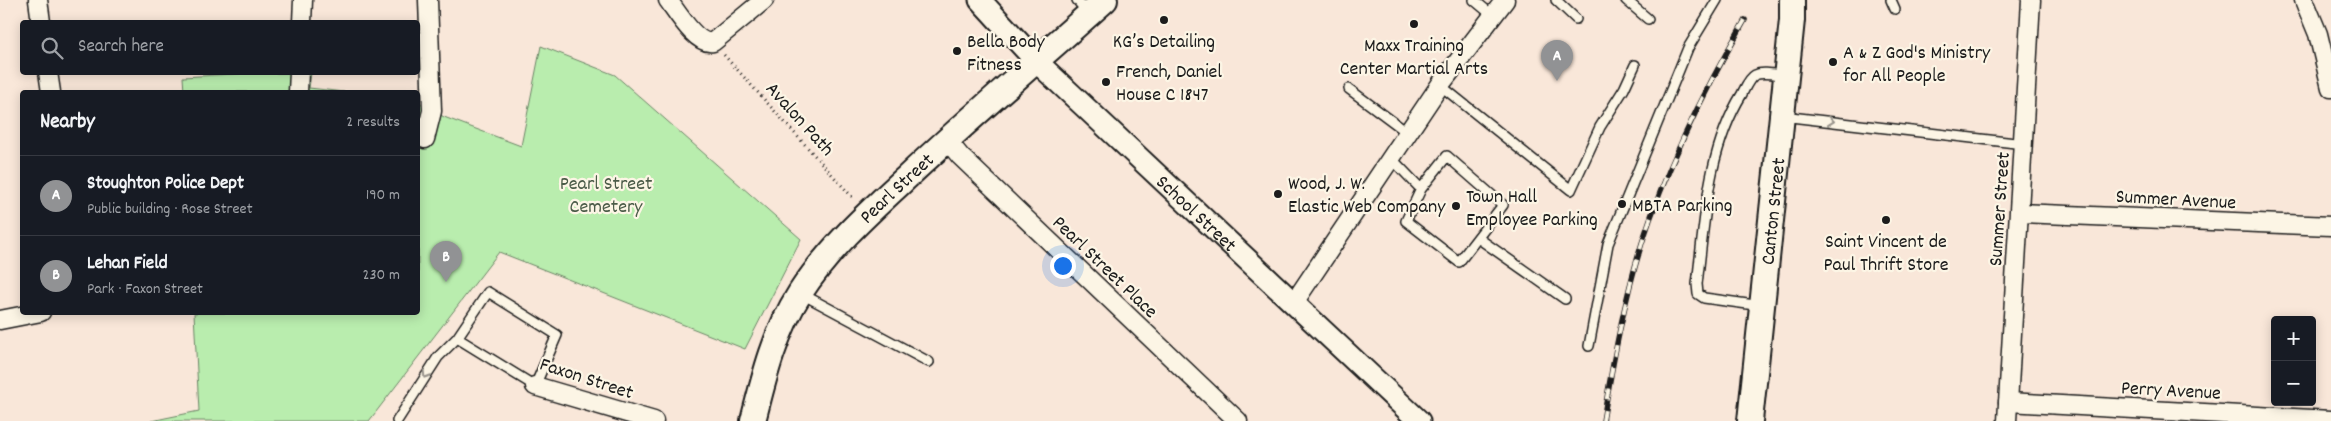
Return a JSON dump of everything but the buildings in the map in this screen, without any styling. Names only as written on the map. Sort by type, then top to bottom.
[{"type":"main road","name":"Canton Street","points":[[1750,421],[1786,76],[1792,0]]},
{"type":"main road","name":"Pearl Street","points":[[753,421],[778,337],[800,293],[831,250],[947,140],[1036,60],[1090,5]]},
{"type":"street","points":[[38,0],[41,20]]},
{"type":"street","points":[[302,20],[303,0]]},
{"type":"street","points":[[425,139],[432,111],[428,0]]},
{"type":"street","points":[[668,0],[700,40],[713,42],[764,0]]},
{"type":"street","name":"School Street","points":[[980,0],[1036,60],[1418,421]]},
{"type":"street","points":[[1293,304],[1440,85],[1505,0]]},
{"type":"street","name":"Summer Street","points":[[2007,421],[2031,0]]},
{"type":"street","points":[[2304,0],[2318,34],[2331,88]]},
{"type":"street","points":[[48,75],[51,90]]},
{"type":"street","points":[[298,90],[299,75]]},
{"type":"street","name":"Pearl Street Place","points":[[947,140],[960,156],[1236,420]]},
{"type":"street","name":"Summer Avenue","points":[[2020,213],[2331,226]]},
{"type":"street","points":[[0,320],[26,315]]},
{"type":"street","name":"Faxon Street","points":[[535,386],[654,421]]},
{"type":"street","name":"Perry Avenue","points":[[2008,402],[2331,420]]},
{"type":"lane","points":[[1474,0],[1492,15]]},
{"type":"lane","points":[[1556,0],[1576,18]]},
{"type":"lane","points":[[1626,0],[1648,19]]},
{"type":"lane","points":[[1589,346],[1608,244],[1688,48],[1717,0]]},
{"type":"lane","points":[[1891,0],[1895,9]]},
{"type":"lane","points":[[1440,85],[1571,190],[1600,127],[1624,89],[1635,65]]},
{"type":"lane","points":[[1762,306],[1704,298],[1698,294],[1697,284],[1710,180],[1716,151],[1731,115],[1753,76],[1759,74],[1786,76]]},
{"type":"lane","points":[[1349,89],[1408,133]]},
{"type":"lane","points":[[1782,116],[2024,144]]},
{"type":"lane","points":[[1448,156],[1503,205],[1459,262],[1406,221],[1421,189],[1448,156]]},
{"type":"lane","points":[[1391,158],[1421,189]]},
{"type":"lane","points":[[1478,238],[1565,299]]},
{"type":"lane","points":[[397,421],[438,357],[457,338],[488,292],[557,335],[535,386]]},
{"type":"lane","points":[[800,293],[929,362]]},
{"type":"lane","name":"Faxon Street","points":[[457,338],[535,386]]},
{"type":"path","name":"Avalon Path","points":[[713,42],[868,214]]},
{"type":"green space","name":"Pearl Street Cemetery","points":[[541,46],[615,75],[801,239],[745,349],[499,252],[369,421],[151,421],[199,411],[194,315],[420,315],[420,103],[444,117],[521,146]]},
{"type":"green space","points":[[311,75],[309,88],[326,90],[184,90],[183,77]]},
{"type":"railway","points":[[1603,421],[1624,309],[1652,214],[1688,129],[1715,74],[1745,20]]},
{"type":"place","name":"KG’s Detailing","points":[[1164,20]]},
{"type":"place","name":"Maxx Training Center Martial Arts","points":[[1414,24]]},
{"type":"place","name":"Bella Body Fitness","points":[[957,51]]},
{"type":"place","name":"A & Z God's Ministry for All People","points":[[1833,62]]},
{"type":"place","name":"Stoughton Police Dept","points":[[1557,81]]},
{"type":"place","name":"French, Daniel House C 1847","points":[[1106,82]]},
{"type":"place","name":"Wood, J. W. Elastic Web Company","points":[[1278,194]]},
{"type":"place","name":"MBTA Parking","points":[[1622,204]]},
{"type":"place","name":"Town Hall Employee Parking","points":[[1456,206]]},
{"type":"place","name":"Saint Vincent de Paul Thrift Store","points":[[1886,220]]},
{"type":"place","name":"Lehan Field","points":[[446,282]]}]
